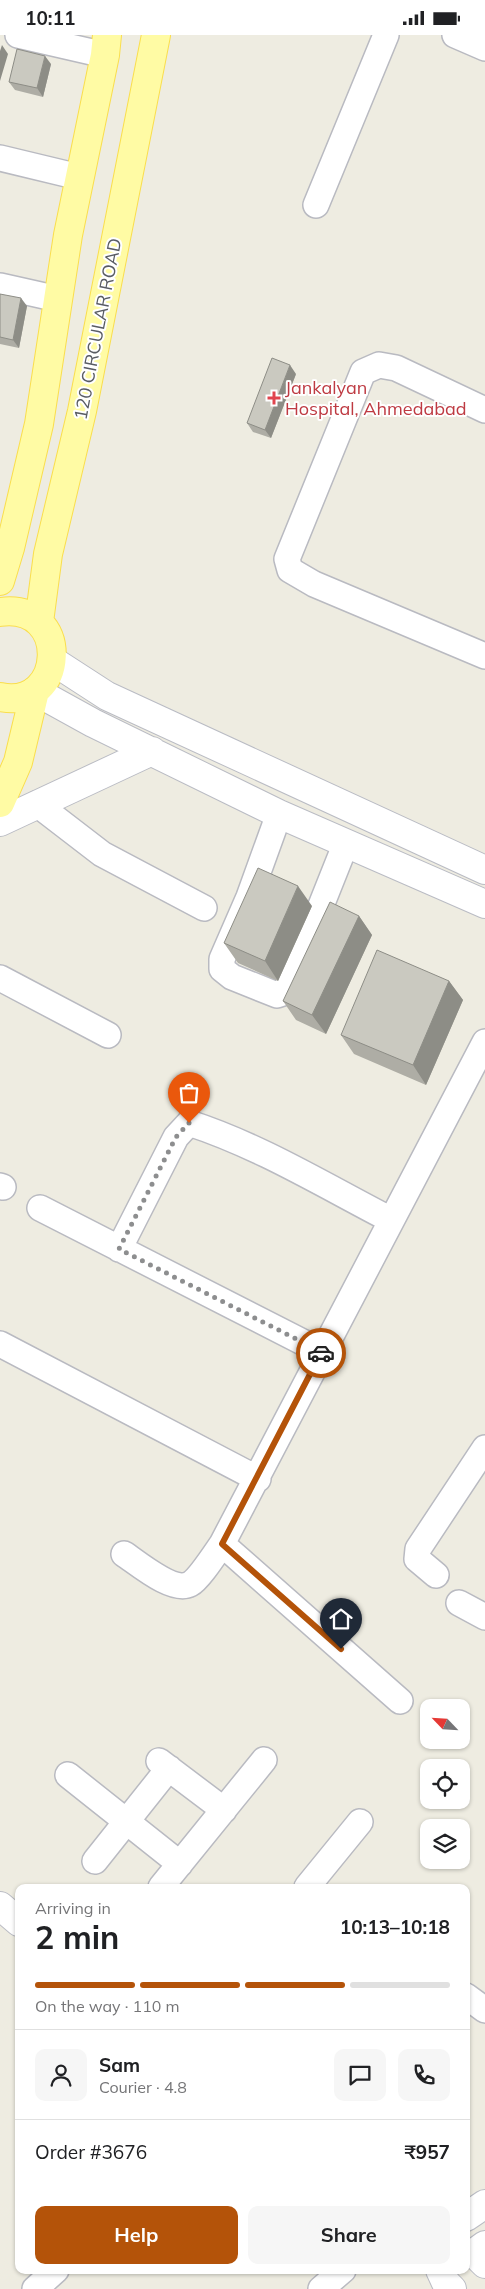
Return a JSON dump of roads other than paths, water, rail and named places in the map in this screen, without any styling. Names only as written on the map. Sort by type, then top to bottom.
[{"type":"main road","name":"120 CIRCULAR ROAD","points":[[39,622],[48,554],[82,411],[156,35]]},
{"type":"main road","points":[[0,581],[10,547],[39,424],[79,177],[106,45]]},
{"type":"main road","points":[[0,612],[14,611],[27,615],[39,622],[48,633],[53,661],[43,683],[35,691],[22,697],[8,699],[0,697]]},
{"type":"main road","points":[[53,661],[116,701],[485,870]]},
{"type":"main road","points":[[35,691],[93,723],[279,814],[485,904]]},
{"type":"main road","points":[[0,803],[18,762],[35,691]]},
{"type":"main road","points":[[0,822],[152,751]]},
{"type":"main road","points":[[0,1906],[15,1919]]},
{"type":"main road","points":[[470,2214],[485,2204]]},
{"type":"main road","points":[[442,2274],[446,2283],[452,2289]]},
{"type":"street","points":[[18,35],[106,45]]},
{"type":"street","points":[[316,205],[386,35]]},
{"type":"street","points":[[455,35],[485,48]]},
{"type":"street","points":[[0,157],[79,177]]},
{"type":"street","points":[[0,286],[58,299]]},
{"type":"street","points":[[485,410],[396,368],[379,365],[363,371],[287,559],[290,570],[314,584],[485,656]]},
{"type":"street","points":[[37,804],[102,854],[204,908]]},
{"type":"street","points":[[279,814],[249,897],[222,959],[222,969],[232,977],[277,995],[283,993],[291,981],[346,843]]},
{"type":"street","points":[[0,978],[108,1035]]},
{"type":"street","points":[[124,1554],[166,1582],[180,1587],[191,1583],[222,1544],[258,1479],[322,1352],[485,1042]]},
{"type":"street","points":[[119,1249],[176,1137],[189,1123],[225,1135],[261,1152],[391,1220]]},
{"type":"street","points":[[40,1208],[322,1352]]},
{"type":"street","points":[[0,1345],[258,1479]]},
{"type":"street","points":[[436,1575],[417,1559],[418,1549],[485,1448]]},
{"type":"street","points":[[222,1544],[400,1701]]},
{"type":"street","points":[[459,1603],[485,1617]]},
{"type":"street","points":[[163,1884],[264,1760]]},
{"type":"street","points":[[95,1861],[127,1822],[164,1765],[224,1810]]},
{"type":"street","points":[[68,1775],[180,1864]]},
{"type":"street","points":[[309,1884],[360,1822]]},
{"type":"street","points":[[470,1999],[485,2010]]},
{"type":"street","points":[[35,2289],[52,2274]]},
{"type":"street","points":[[321,2289],[338,2274]]},
{"type":"place","name":"Jankalyan Hospital, Ahmedabad","points":[[274,398]]}]
